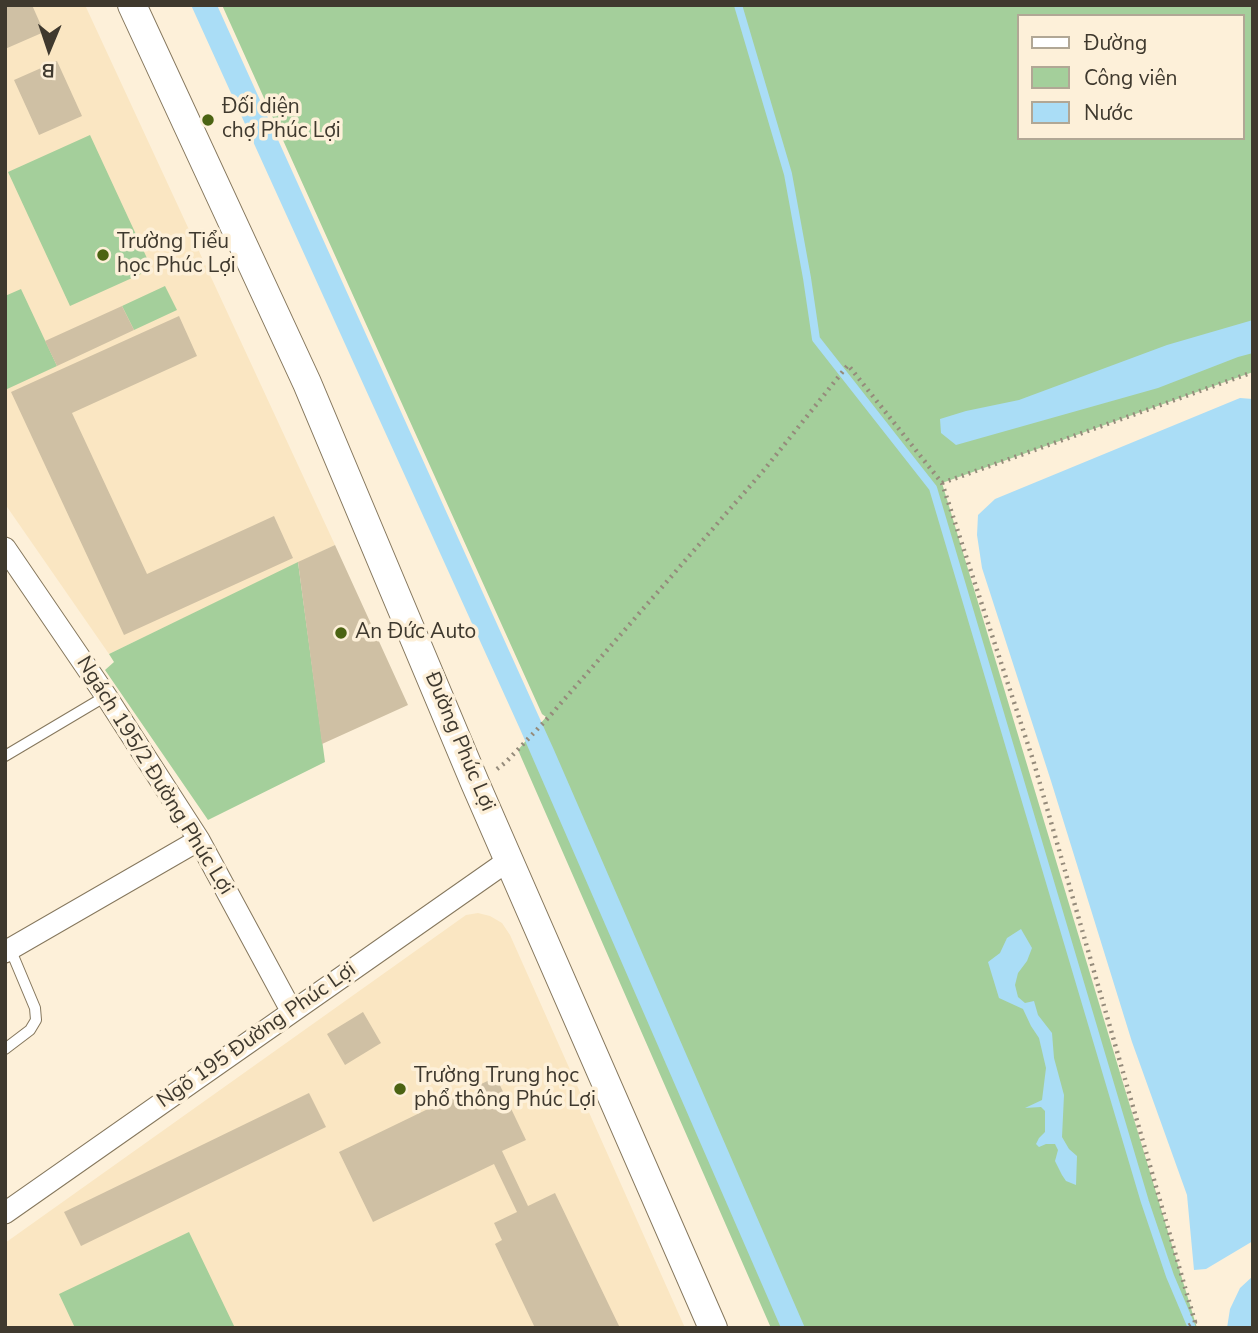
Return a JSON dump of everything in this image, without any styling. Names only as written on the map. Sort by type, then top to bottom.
[{"type":"street","name":"Đường Phúc Lợi","points":[[132,5],[307,383],[509,860],[713,1328]]},
{"type":"street","name":"Ngách 195/2 Đường Phúc Lợi","points":[[9,560],[107,696],[200,841],[292,1012]]},
{"type":"street","points":[[7,947],[200,841]]},
{"type":"street","name":"Ngõ 195 Đường Phúc Lợi","points":[[5,1213],[509,860]]},
{"type":"lane","points":[[5,755],[107,696]]},
{"type":"lane","points":[[5,1049],[30,1030],[36,1020],[35,1007],[7,947]]},
{"type":"path","points":[[506,762],[548,718],[764,470],[848,365],[942,483],[1034,763],[1195,1322],[1185,1328]]},
{"type":"path","points":[[942,483],[1253,372]]},
{"type":"shaded area","name":"Trường Tiểu học Phúc Lợi","points":[[5,5],[85,5],[335,545],[109,654],[5,504]]},
{"type":"shaded area","name":"Trường Trung học phổ thông Phúc Lợi","points":[[478,913],[502,923],[510,935],[685,1328],[5,1328],[5,1243],[466,915]]},
{"type":"green space","points":[[222,5],[1253,5],[1253,372],[942,483],[1197,1328],[771,1328],[518,750],[546,717],[542,714]]},
{"type":"green space","points":[[90,135],[152,269],[70,306],[8,172]]},
{"type":"green space","points":[[165,286],[177,310],[134,330],[122,306]]},
{"type":"green space","points":[[21,289],[57,366],[5,390],[5,296]]},
{"type":"green space","points":[[298,562],[325,762],[208,820],[105,670],[114,662],[109,654]]},
{"type":"green space","points":[[189,1232],[235,1328],[75,1328],[59,1294]]},
{"type":"water","points":[[191,5],[217,5],[554,750],[805,1328],[781,1328],[520,729]]},
{"type":"water","points":[[1253,320],[1253,353],[1158,388],[956,445],[941,433],[940,419],[1019,400],[1167,345]]},
{"type":"water","points":[[1240,398],[1253,399],[1253,1241],[1206,1269],[1194,1270],[1187,1195],[1132,1042],[982,568],[977,535],[978,515],[995,499]]},
{"type":"water","points":[[1021,929],[1032,948],[1018,973],[1015,985],[1018,997],[1025,1003],[1034,1001],[1038,1015],[1052,1033],[1054,1058],[1064,1095],[1062,1137],[1077,1156],[1076,1185],[1066,1181],[1062,1175],[1055,1161],[1058,1150],[1055,1144],[1039,1147],[1036,1144],[1045,1132],[1045,1111],[1041,1107],[1025,1108],[1042,1100],[1046,1068],[1039,1038],[1023,1009],[999,998],[988,962],[1000,953],[1007,938]]},
{"type":"water","points":[[1253,1276],[1253,1328],[1227,1328],[1230,1309],[1240,1288]]},
{"type":"building","points":[[5,5],[32,5],[44,32],[5,49]]},
{"type":"building","points":[[57,61],[82,116],[39,135],[14,80]]},
{"type":"building","points":[[122,306],[134,330],[57,366],[45,341]]},
{"type":"building","points":[[179,316],[197,356],[72,413],[147,574],[274,516],[293,558],[124,635],[11,392]]},
{"type":"building","name":"An Đức Auto","points":[[335,545],[408,705],[322,744],[298,562]]},
{"type":"building","points":[[363,1012],[381,1043],[345,1065],[327,1034]]},
{"type":"building","points":[[496,1077],[526,1140],[502,1151],[528,1206],[555,1193],[620,1328],[535,1328],[495,1244],[502,1240],[494,1223],[517,1212],[494,1164],[373,1222],[339,1152],[459,1094],[464,1104],[484,1094],[479,1085]]},
{"type":"building","points":[[309,1093],[326,1127],[81,1246],[64,1212]]},
{"type":"waterway","points":[[738,5],[788,174],[816,339],[933,488],[1145,1202],[1170,1276],[1192,1328]]},
{"type":"place","name":"Đối diện chợ Phúc Lợi","points":[[208,120]]},
{"type":"place","name":"Trường Tiểu học Phúc Lợi","points":[[103,255]]},
{"type":"place","name":"An Đức Auto","points":[[341,633]]},
{"type":"place","name":"Trường Trung học phổ thông Phúc Lợi","points":[[400,1089]]}]
